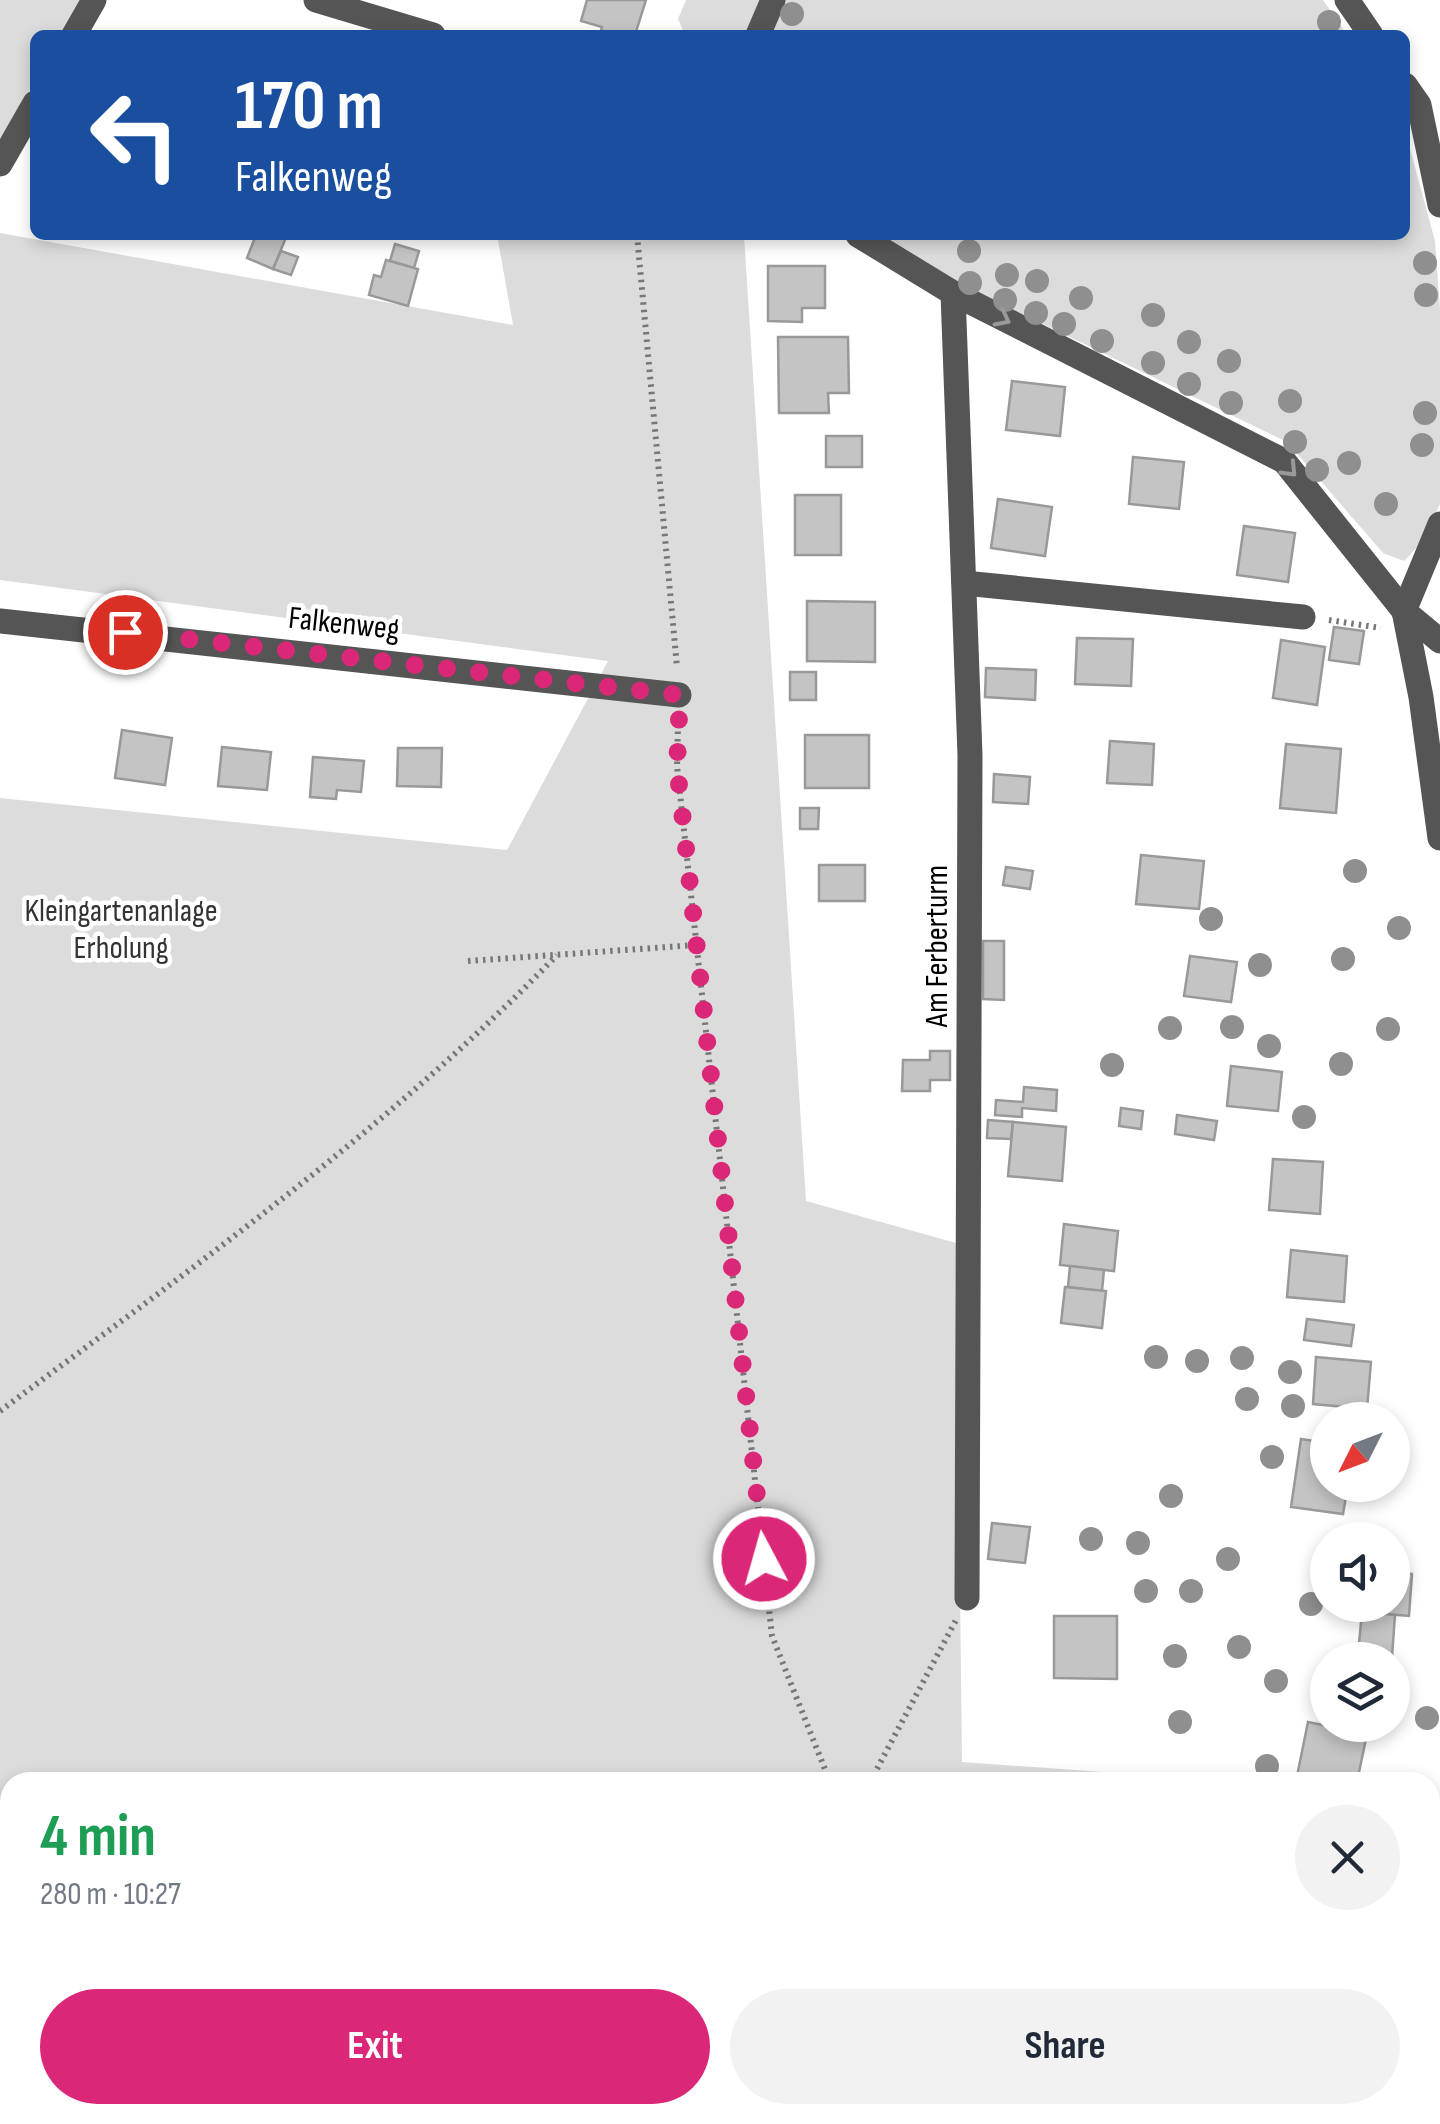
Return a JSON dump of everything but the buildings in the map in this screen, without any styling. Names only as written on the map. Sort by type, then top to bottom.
[{"type":"street","points":[[77,30],[94,0]]},
{"type":"street","points":[[316,0],[416,30]]},
{"type":"street","points":[[760,30],[772,0]]},
{"type":"street","points":[[1348,0],[1368,30]]},
{"type":"street","points":[[1410,92],[1419,105],[1440,205]]},
{"type":"street","points":[[0,164],[30,112]]},
{"type":"street","points":[[866,240],[954,293],[1284,460],[1404,611],[1440,641]]},
{"type":"street","name":"Am Ferberturm","points":[[954,293],[970,755],[967,1598]]},
{"type":"street","points":[[1440,524],[1404,611],[1421,698],[1440,838]]},
{"type":"street","points":[[964,583],[1303,617]]},
{"type":"street","name":"Falkenweg","points":[[0,621],[680,695]]},
{"type":"path","points":[[638,240],[680,695],[677,766],[772,1636],[826,1772]]},
{"type":"path","points":[[468,960],[696,945]]},
{"type":"path","points":[[0,1411],[244,1230],[469,1042],[556,955]]},
{"type":"path","points":[[875,1772],[967,1598]]},
{"type":"green space","points":[[0,0],[83,0],[65,30],[30,30],[30,89],[0,140]]},
{"type":"green space","points":[[686,0],[1323,0],[1344,30],[683,30],[678,19]]},
{"type":"green space","points":[[1410,148],[1435,241],[1440,309],[1440,504],[1422,542],[1404,561],[1383,553],[1287,442],[954,281],[884,240],[1410,240]]},
{"type":"green space","name":"Kleingartenanlage Erholung","points":[[0,233],[513,325],[498,240],[744,240],[806,1201],[956,1243],[962,1762],[1103,1772],[0,1772],[0,798],[507,850],[608,661],[0,580]]},
{"type":"route","points":[[125,632],[680,695],[677,766],[764,1559]]}]
